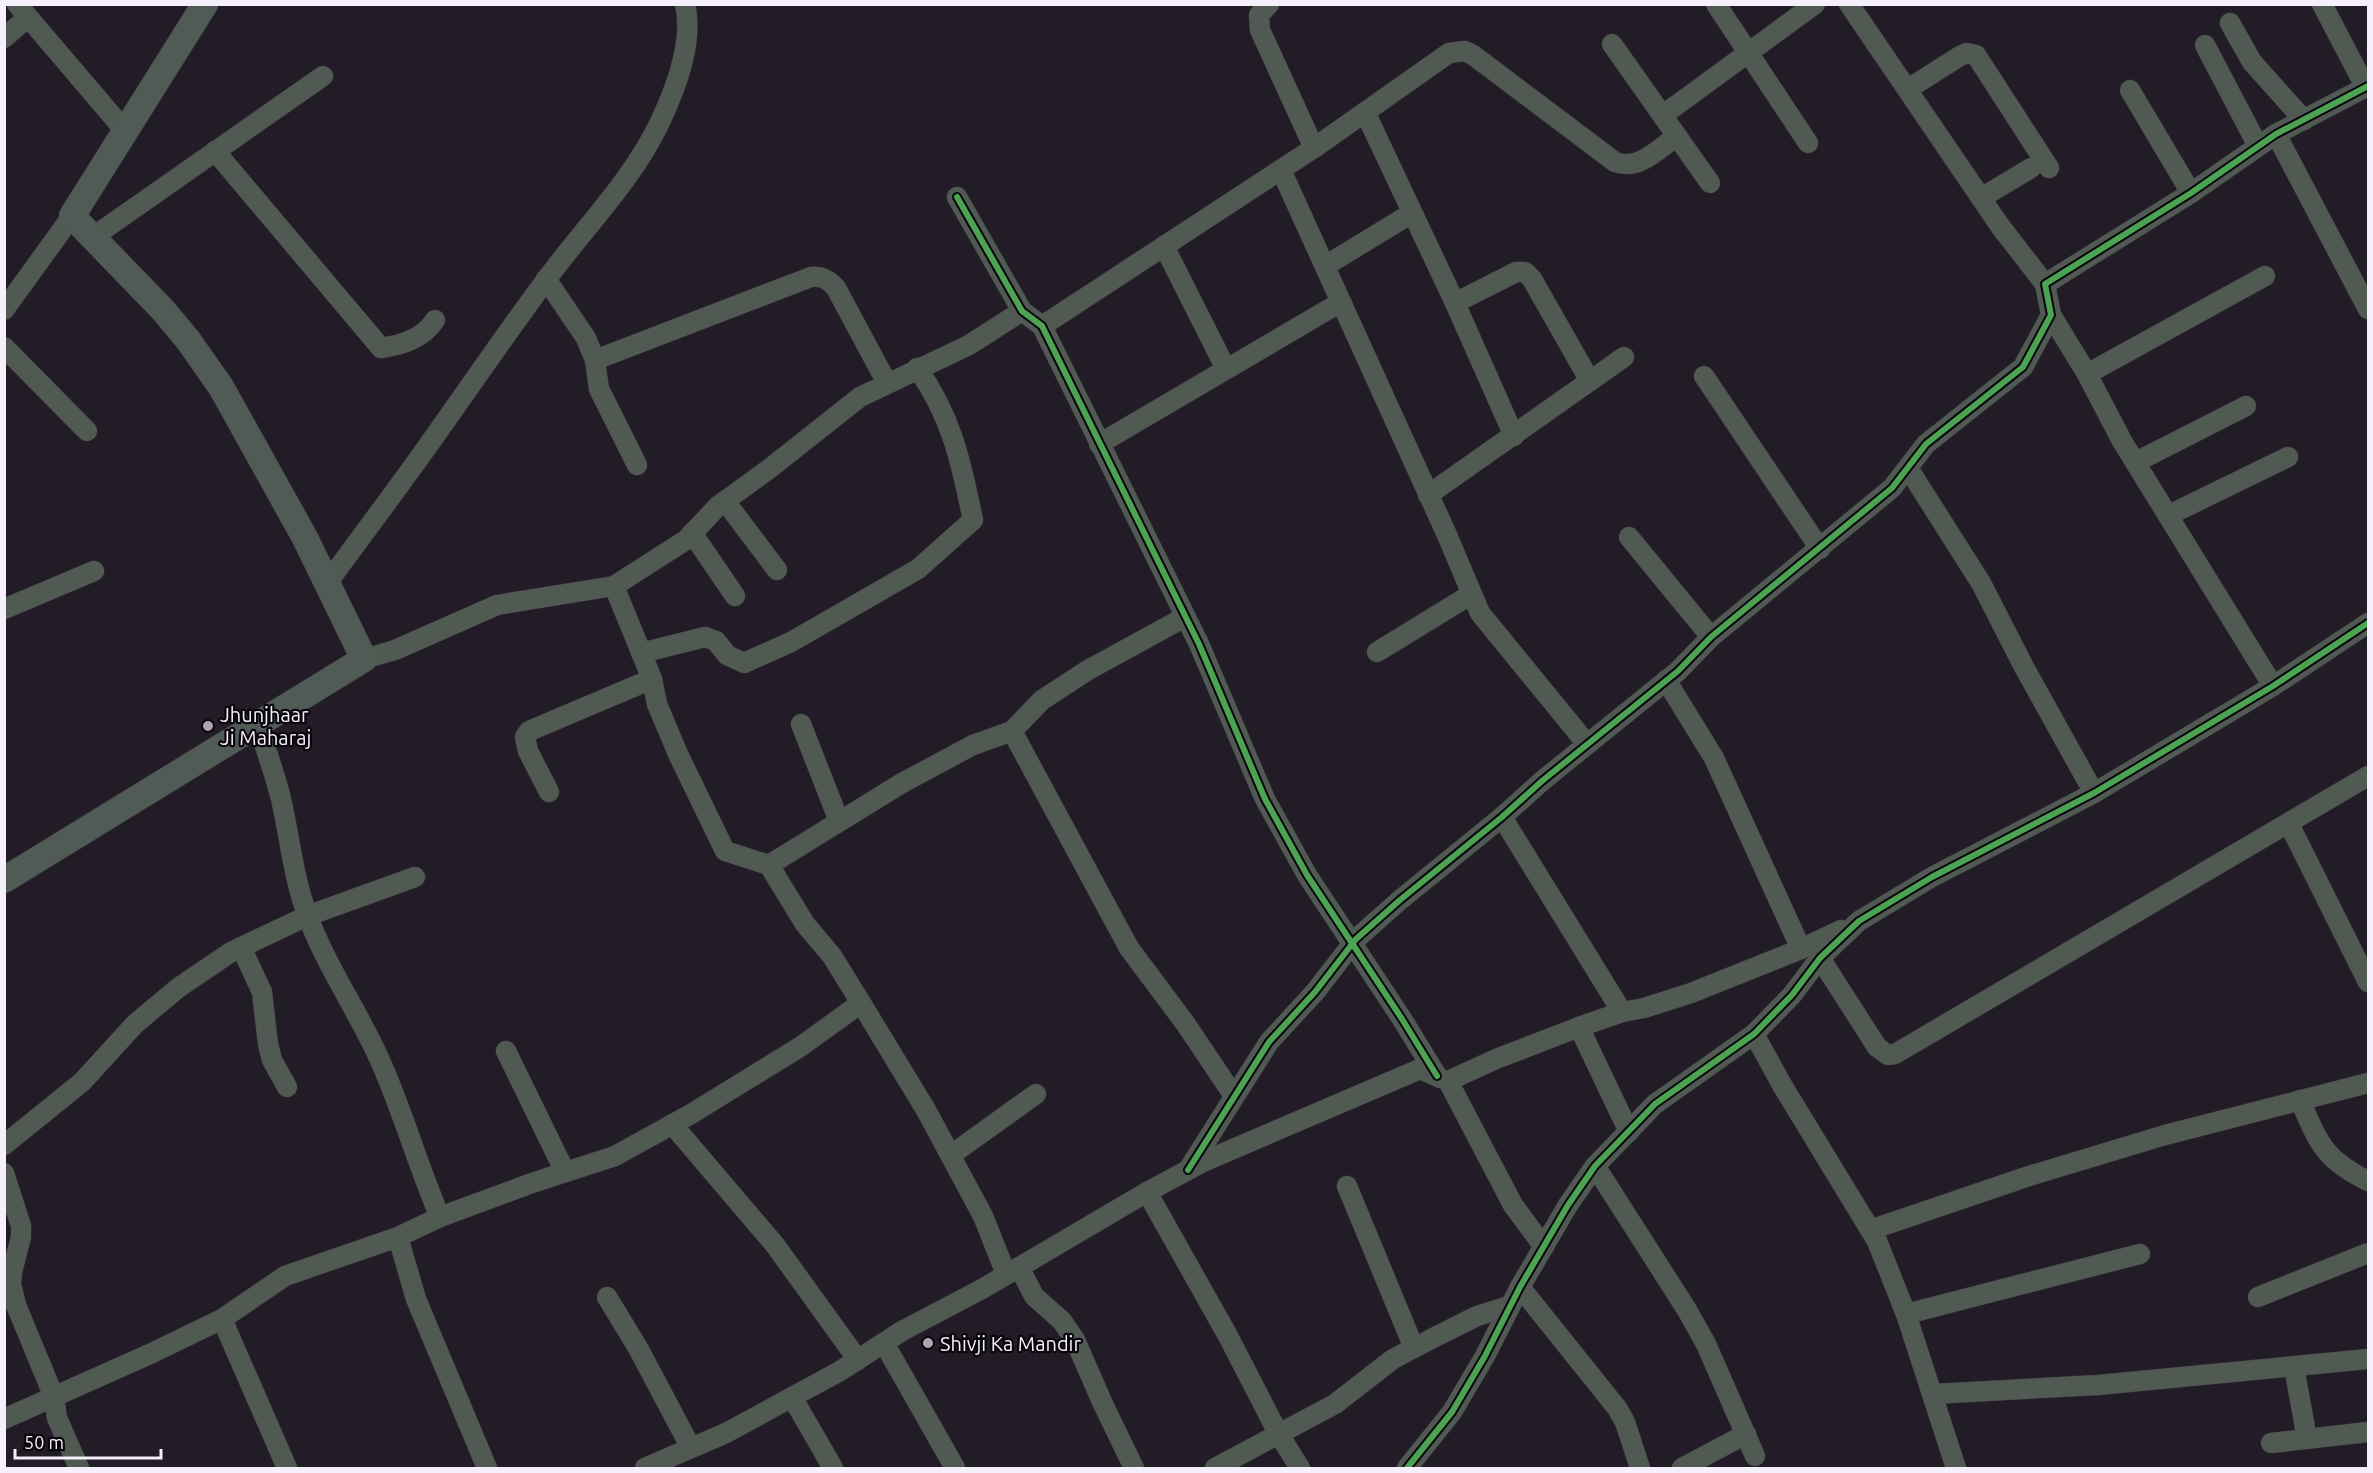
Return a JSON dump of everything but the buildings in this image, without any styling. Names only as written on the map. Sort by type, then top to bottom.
[{"type":"main road","points":[[4,880],[364,659],[327,582],[261,456],[221,387],[188,340],[163,310],[72,216],[205,4]]},
{"type":"street","points":[[327,582],[427,447],[546,279],[636,165],[660,122],[674,87],[687,41],[688,17],[685,4]]},
{"type":"street","points":[[1269,4],[1259,15],[1260,30],[1314,148]]},
{"type":"street","points":[[1716,4],[1808,143]]},
{"type":"street","points":[[1663,115],[1815,4]]},
{"type":"street","points":[[1849,4],[1981,198],[2045,284],[2051,315],[2136,462],[2273,686]]},
{"type":"street","points":[[2045,284],[2191,193],[2276,134],[2367,87],[2322,4]]},
{"type":"street","points":[[4,38],[22,11],[126,132]]},
{"type":"street","points":[[2230,23],[2252,62],[2304,120]]},
{"type":"street","points":[[1612,44],[1710,183]]},
{"type":"street","points":[[2205,45],[2258,146]]},
{"type":"street","points":[[1041,326],[1314,148],[1449,53],[1465,51],[1473,54],[1615,162],[1623,165],[1636,164],[1677,136]]},
{"type":"street","points":[[1908,89],[1960,56],[1966,53],[1976,55],[2040,168],[1981,198]]},
{"type":"street","points":[[93,237],[323,76]]},
{"type":"street","points":[[2130,90],[2191,193]]},
{"type":"street","points":[[1365,112],[1455,303],[1514,436]]},
{"type":"street","points":[[2276,134],[2368,309]]},
{"type":"street","points":[[215,151],[381,348],[403,344],[430,329],[435,320]]},
{"type":"street","points":[[1281,170],[1479,613],[1587,744]]},
{"type":"street","points":[[957,197],[1022,311],[1041,326],[1185,617],[1265,799],[1307,875],[1442,1079],[1513,1205],[1544,1247]]},
{"type":"street","points":[[1325,266],[1413,213]]},
{"type":"street","points":[[4,310],[72,216]]},
{"type":"street","points":[[1164,246],[1226,369]]},
{"type":"street","points":[[1455,303],[1516,272],[1525,272],[1532,279],[1590,381]]},
{"type":"street","points":[[2087,374],[2265,276]]},
{"type":"street","points":[[595,360],[811,278],[820,277],[831,282],[836,288],[887,383]]},
{"type":"street","points":[[546,279],[581,330],[595,360],[599,389],[637,465]]},
{"type":"street","points":[[1099,444],[1341,302]]},
{"type":"street","points":[[364,659],[395,650],[497,605],[614,586],[686,540],[725,501],[769,470],[860,397],[969,345],[1022,311]]},
{"type":"street","points":[[1188,1170],[1269,1042],[1315,992],[1352,944],[1400,900],[1666,680],[1712,637],[1892,488],[1926,444],[2023,367],[2051,315]]},
{"type":"street","points":[[4,347],[87,431]]},
{"type":"street","points":[[1428,495],[1624,357]]},
{"type":"street","points":[[641,653],[705,637],[716,640],[728,655],[744,663],[792,642],[918,568],[974,520],[960,455],[935,393],[917,368]]},
{"type":"street","points":[[1704,376],[1820,549]]},
{"type":"street","points":[[2136,462],[2246,406]]},
{"type":"street","points":[[2169,515],[2288,457]]},
{"type":"street","points":[[1908,468],[1981,583],[2024,667],[2094,793]]},
{"type":"street","points":[[725,501],[777,570]]},
{"type":"street","points":[[692,533],[735,596]]},
{"type":"street","points":[[1629,537],[1712,637]]},
{"type":"street","points":[[4,609],[94,571]]},
{"type":"street","points":[[614,586],[652,679],[657,704],[665,724],[725,851],[770,865],[805,924],[832,956],[951,1155],[1013,1270],[1034,1296],[1062,1321],[1076,1340],[1103,1404],[1134,1468]]},
{"type":"street","points":[[1377,652],[1470,595]]},
{"type":"street","points":[[770,865],[902,783],[974,745],[1012,731],[1042,700],[1088,670],[1185,617]]},
{"type":"street","points":[[645,1468],[726,1433],[792,1397],[1188,1170],[1419,1069],[1442,1079],[1622,1012],[1644,1008],[1691,993],[1801,949],[1859,921],[1932,877],[2094,793],[2273,686],[2368,623]]},
{"type":"street","points":[[549,792],[525,743],[525,737],[529,731],[652,679]]},
{"type":"street","points":[[1666,680],[1714,758],[1801,949]]},
{"type":"street","points":[[801,724],[839,821]]},
{"type":"street","points":[[258,725],[281,799],[294,873],[307,916],[341,989],[377,1054],[402,1112],[420,1170],[440,1216]]},
{"type":"street","points":[[1012,731],[1129,948],[1185,1023],[1234,1096]]},
{"type":"street","points":[[1820,958],[1877,1047],[1888,1055],[2368,776]]},
{"type":"street","points":[[1502,817],[1622,1012]]},
{"type":"street","points":[[2289,824],[2368,982]]},
{"type":"street","points":[[4,1145],[82,1082],[135,1024],[178,987],[241,947],[307,916],[415,876]]},
{"type":"street","points":[[1407,1468],[1452,1412],[1485,1356],[1509,1306],[1595,1166],[1655,1104],[1754,1034],[1792,995],[1820,958],[1859,921]]},
{"type":"street","points":[[241,947],[262,992],[272,1060],[287,1087]]},
{"type":"street","points":[[4,1419],[222,1319],[285,1276],[398,1237],[440,1216],[615,1156],[800,1047],[861,1003]]},
{"type":"street","points":[[1579,1027],[1629,1132]]},
{"type":"street","points":[[1754,1034],[1782,1086],[1877,1240],[1906,1314],[1956,1468]]},
{"type":"street","points":[[506,1051],[565,1172]]},
{"type":"street","points":[[1870,1230],[2040,1172],[2165,1135],[2368,1083]]},
{"type":"street","points":[[951,1155],[1036,1095]]},
{"type":"street","points":[[2300,1101],[2324,1150],[2348,1171],[2368,1181]]},
{"type":"street","points":[[672,1124],[775,1245],[858,1360]]},
{"type":"street","points":[[1595,1166],[1687,1310],[1706,1344],[1755,1456]]},
{"type":"street","points":[[4,1173],[21,1226],[21,1237],[11,1284],[16,1305],[54,1397],[57,1418],[79,1468]]},
{"type":"street","points":[[1347,1186],[1414,1348]]},
{"type":"street","points":[[1147,1192],[1228,1336],[1278,1433],[1300,1468]]},
{"type":"street","points":[[398,1237],[416,1299],[487,1468]]},
{"type":"street","points":[[2258,1297],[2368,1253]]},
{"type":"street","points":[[1906,1314],[2139,1254]]},
{"type":"street","points":[[1521,1287],[1617,1408],[1625,1422],[1640,1468]]},
{"type":"street","points":[[607,1297],[638,1348],[691,1448]]},
{"type":"street","points":[[1215,1468],[1335,1404],[1393,1359],[1477,1316],[1509,1306]]},
{"type":"street","points":[[222,1319],[287,1468]]},
{"type":"street","points":[[884,1343],[955,1468]]},
{"type":"street","points":[[1933,1394],[2098,1385],[2368,1359]]},
{"type":"street","points":[[2294,1367],[2307,1438]]},
{"type":"street","points":[[792,1397],[833,1468]]},
{"type":"street","points":[[2271,1443],[2368,1432]]},
{"type":"street","points":[[1682,1468],[1746,1434]]},
{"type":"cycle path","points":[[1188,1170],[1269,1042],[1315,992],[1356,939],[1542,781],[1678,671],[1711,637],[1892,488],[1926,444],[2023,367],[2051,315],[2045,284],[2191,193],[2276,134],[2368,86]]},
{"type":"cycle path","points":[[957,197],[1022,311],[1042,326],[1199,644],[1265,799],[1307,875],[1437,1076]]},
{"type":"cycle path","points":[[1407,1468],[1452,1412],[1485,1356],[1520,1287],[1568,1205],[1595,1166],[1655,1104],[1754,1034],[1792,995],[1820,958],[1859,921],[1932,877],[2094,793],[2273,686],[2368,623]]},
{"type":"place","name":"Jhunjhaar Ji Maharaj","points":[[208,726]]},
{"type":"place","name":"Shivji Ka Mandir","points":[[928,1343]]}]
